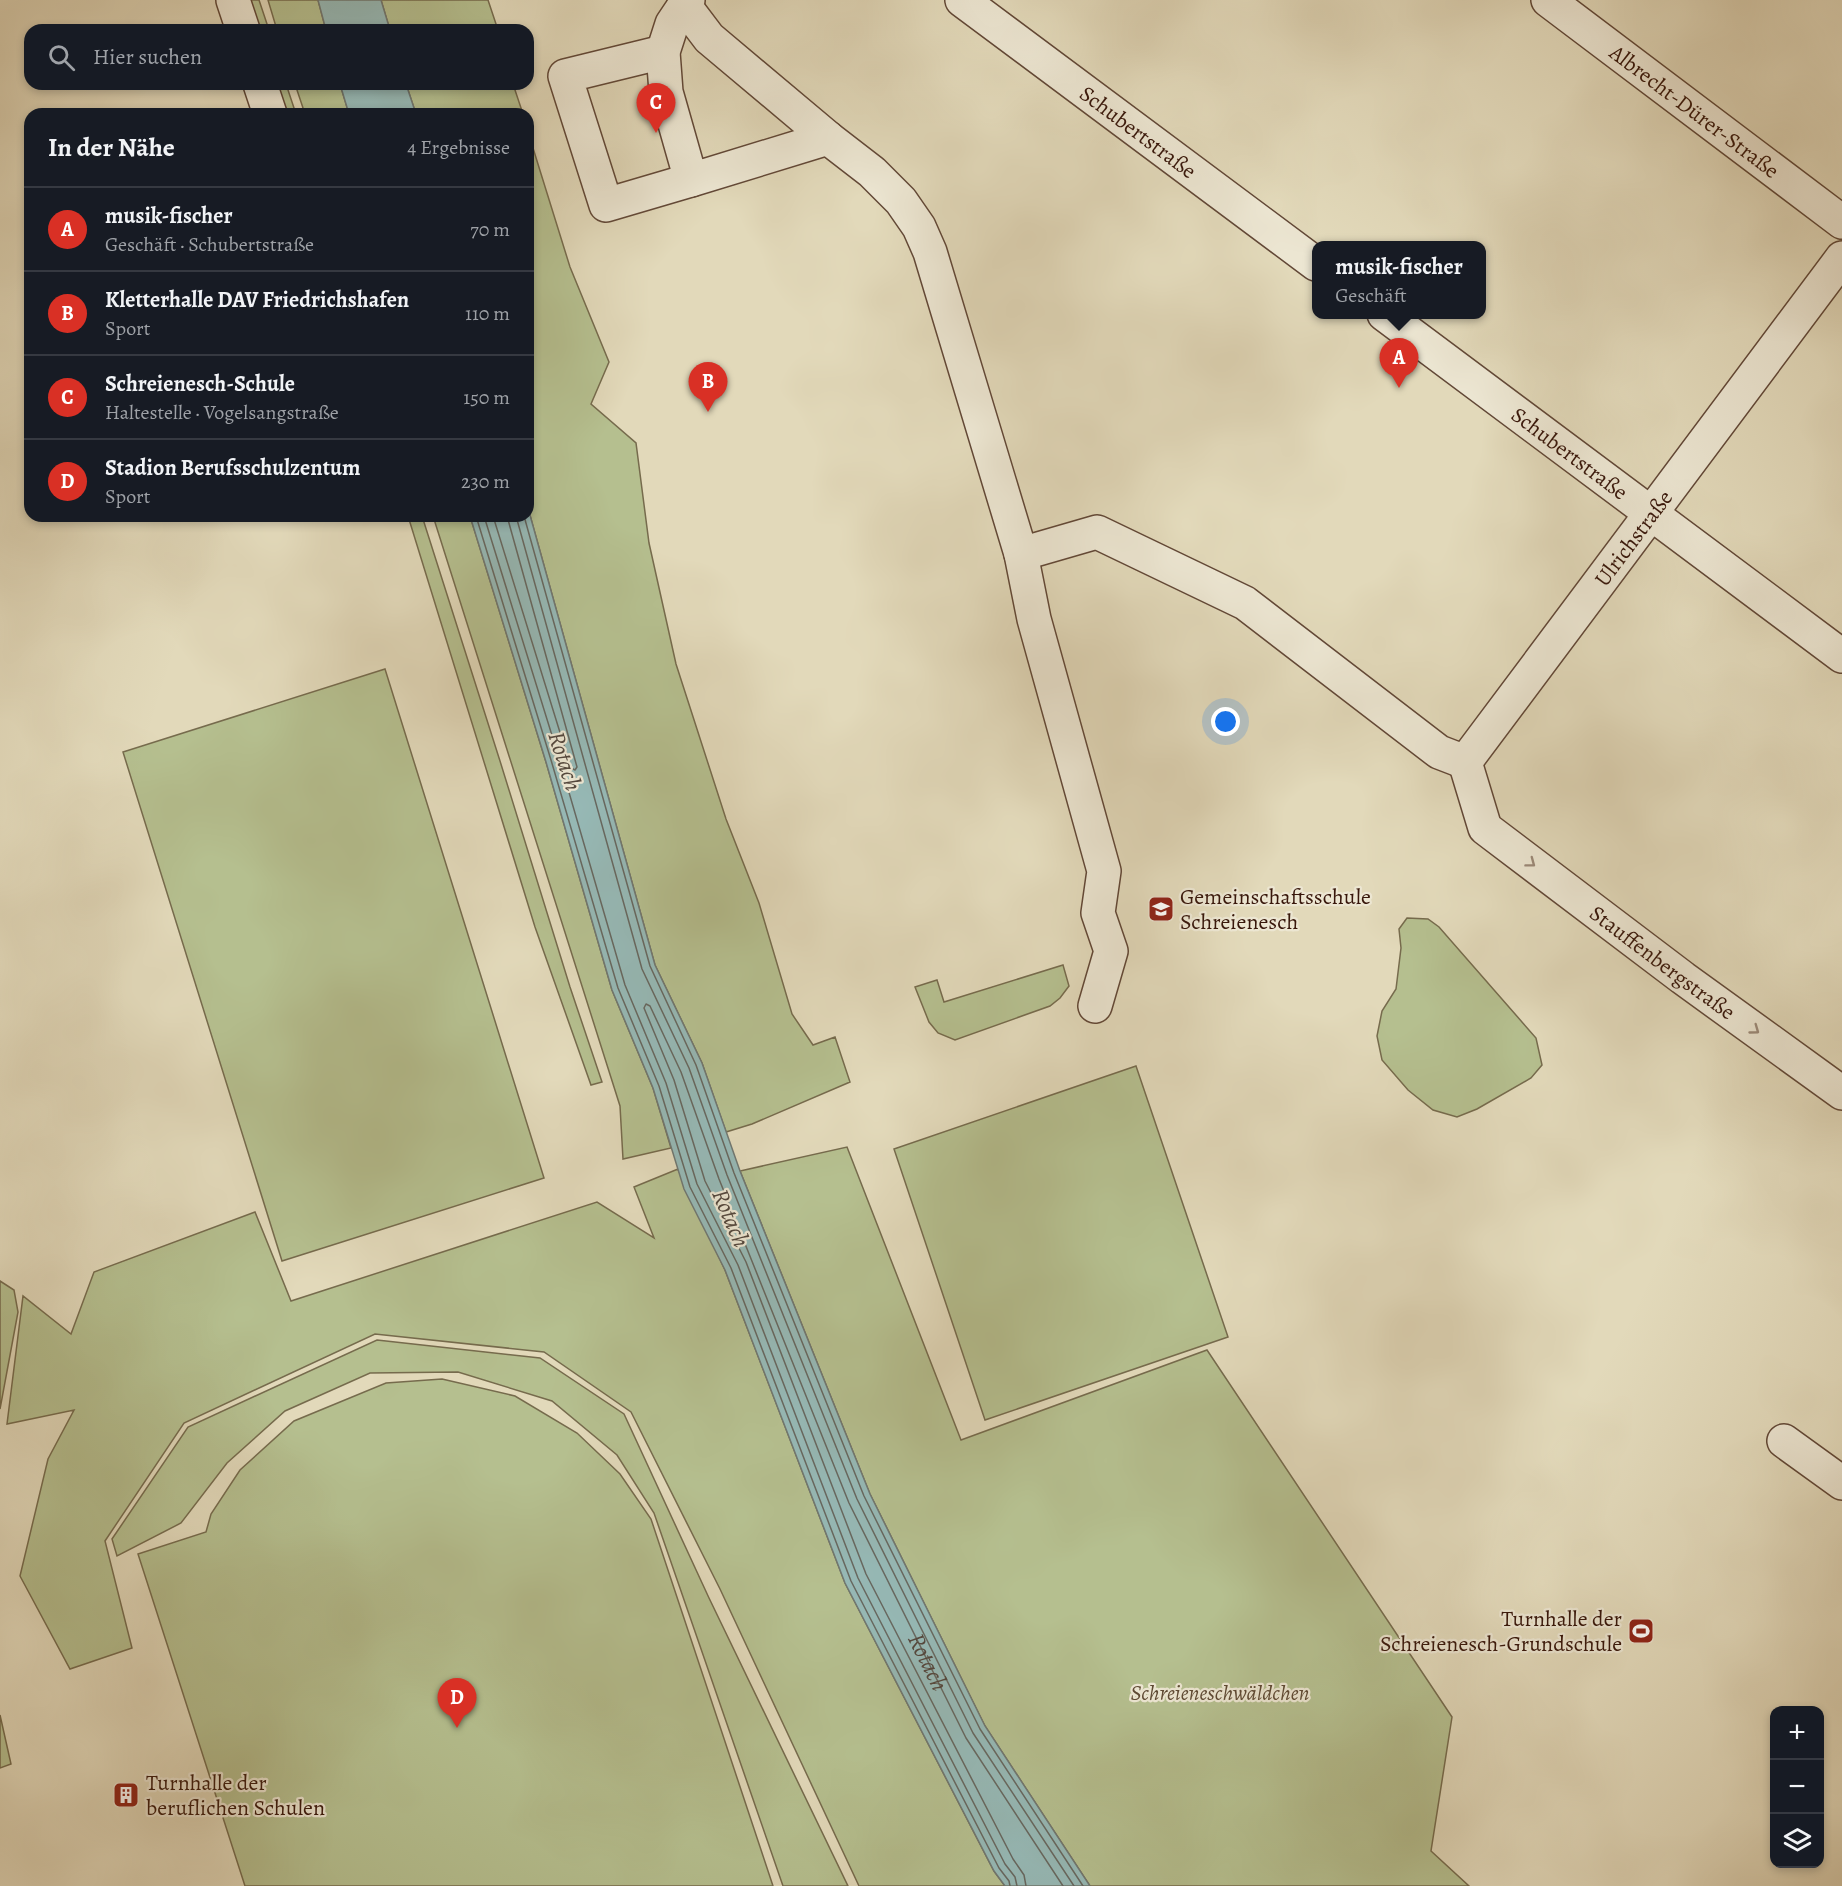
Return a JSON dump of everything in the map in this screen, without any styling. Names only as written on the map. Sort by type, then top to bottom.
[{"type":"street","points":[[233,0],[241,24]]},
{"type":"street","name":"Schubertstraße","points":[[962,0],[1312,260]]},
{"type":"street","name":"Albrecht-Dürer-Straße","points":[[1548,0],[1842,222]]},
{"type":"street","points":[[677,20],[709,38],[872,172],[901,201],[919,227],[930,252],[1021,554],[1036,629],[1104,871],[1098,913],[1111,951],[1095,1006]]},
{"type":"street","points":[[677,20],[565,76],[606,205],[828,138]]},
{"type":"street","points":[[677,20],[666,92],[691,180]]},
{"type":"street","points":[[262,90],[268,108]]},
{"type":"street","name":"Ulrichstraße","points":[[1465,762],[1842,258]]},
{"type":"street","name":"Schubertstraße","points":[[1389,319],[1842,656]]},
{"type":"street","points":[[1021,554],[1097,532],[1245,603],[1439,752],[1465,762]]},
{"type":"street","name":"Stauffenbergstraße","points":[[1465,762],[1485,828],[1683,978],[1842,1093]]},
{"type":"street","points":[[1784,1441],[1842,1483]]},
{"type":"green space","points":[[246,0],[259,0],[267,24],[254,24]]},
{"type":"green space","points":[[268,0],[318,0],[324,24],[275,24]]},
{"type":"green space","points":[[381,0],[488,0],[496,24],[388,24]]},
{"type":"green space","points":[[275,90],[288,90],[294,108],[280,108]]},
{"type":"green space","points":[[297,90],[342,90],[347,108],[303,108]]},
{"type":"green space","points":[[408,90],[515,90],[521,108],[414,108]]},
{"type":"green space","points":[[534,151],[570,267],[609,362],[591,404],[636,443],[649,543],[676,664],[726,819],[759,903],[792,1014],[813,1045],[835,1037],[850,1082],[752,1124],[726,1132],[702,1063],[655,965],[532,522],[534,522]]},
{"type":"green space","points":[[410,522],[424,522],[602,1082],[591,1085],[535,927]]},
{"type":"green space","points":[[435,522],[472,522],[546,762],[612,990],[653,1088],[671,1148],[623,1159],[620,1106]]},
{"type":"green space","points":[[385,669],[544,1178],[282,1261],[123,752]]},
{"type":"green space","points":[[1407,918],[1428,919],[1439,927],[1536,1038],[1542,1065],[1531,1078],[1477,1109],[1457,1117],[1433,1110],[1408,1090],[1382,1060],[1377,1036],[1382,1011],[1396,989],[1401,948],[1399,929]]},
{"type":"green space","points":[[1063,965],[1069,986],[1050,1006],[955,1040],[938,1033],[929,1022],[915,987],[937,980],[944,1002]]},
{"type":"green space","points":[[1136,1066],[1228,1337],[985,1420],[894,1149]]},
{"type":"green space","name":"Schreieneschwäldchen","points":[[847,1147],[961,1440],[1207,1350],[1452,1717],[1431,1851],[1469,1886],[1090,1886],[985,1726],[870,1494],[740,1171]]},
{"type":"green space","points":[[678,1169],[725,1270],[845,1583],[994,1871],[1005,1886],[859,1886],[720,1589],[631,1412],[544,1352],[375,1334],[184,1423],[105,1541],[132,1648],[70,1669],[20,1576],[48,1459],[74,1410],[7,1424],[23,1296],[71,1334],[94,1272],[255,1212],[291,1301],[597,1202],[654,1238],[634,1187]]},
{"type":"green space","points":[[0,1281],[14,1290],[18,1312],[0,1409]]},
{"type":"green space","points":[[377,1340],[540,1358],[624,1414],[709,1598],[848,1886],[783,1886],[654,1513],[617,1455],[552,1401],[458,1372],[370,1373],[285,1411],[227,1463],[181,1523],[117,1556],[112,1539],[188,1427]]},
{"type":"green space","points":[[442,1379],[515,1396],[577,1433],[620,1474],[651,1519],[773,1886],[245,1886],[138,1554],[206,1532],[211,1514],[240,1470],[294,1421],[386,1383]]},
{"type":"green space","points":[[0,1715],[11,1764],[0,1768]]},
{"type":"water","points":[[318,0],[381,0],[388,24],[324,24]]},
{"type":"water","points":[[342,90],[408,90],[414,108],[347,108]]},
{"type":"water","name":"Rotach","points":[[472,522],[532,522],[655,965],[702,1063],[740,1171],[870,1494],[985,1726],[1090,1886],[1005,1886],[994,1871],[845,1583],[725,1270],[684,1189],[653,1088],[612,990],[546,762]]},
{"type":"place","name":"Schreienesch-Schule","points":[[656,133]]},
{"type":"place","name":"musik-fischer","points":[[1399,388]]},
{"type":"place","name":"Kletterhalle DAV Friedrichshafen","points":[[708,412]]},
{"type":"place","name":"Gemeinschaftsschule Schreienesch","points":[[1161,909]]},
{"type":"place","name":"Turnhalle der Schreienesch-Grundschule","points":[[1641,1631]]},
{"type":"place","name":"Stadion Berufsschulzentum","points":[[457,1728]]},
{"type":"place","name":"Turnhalle der beruflichen Schulen","points":[[126,1795]]}]
